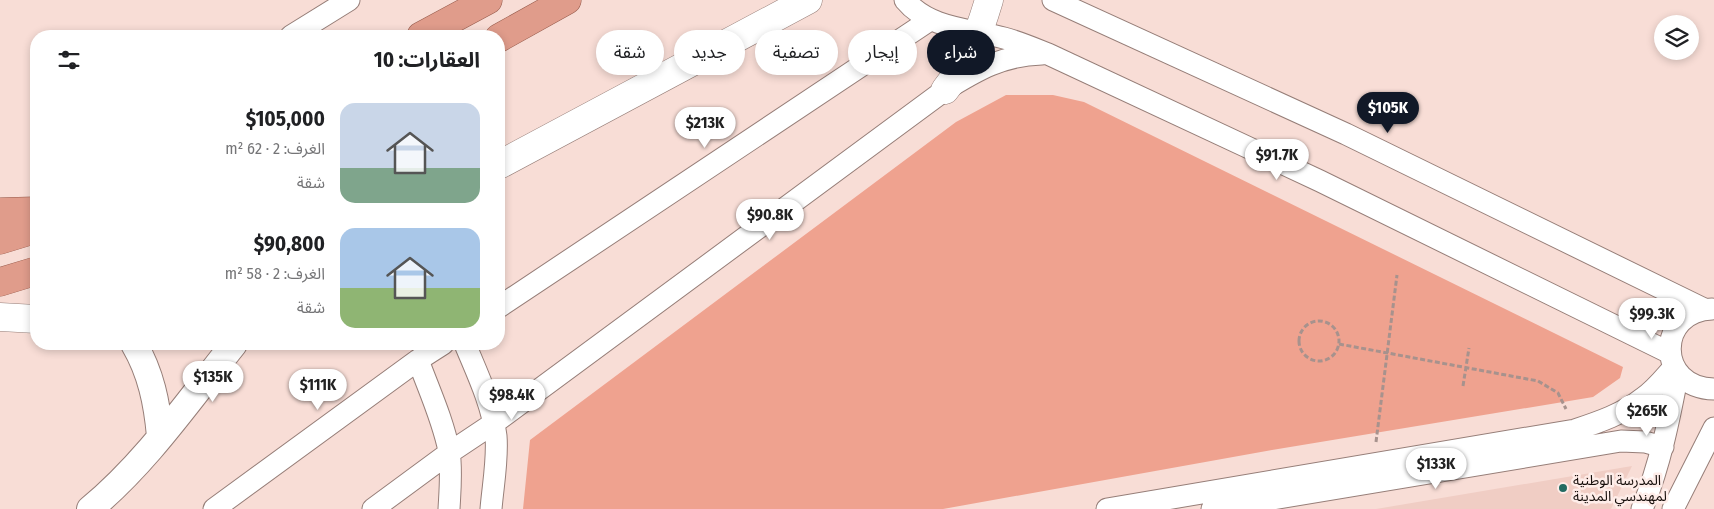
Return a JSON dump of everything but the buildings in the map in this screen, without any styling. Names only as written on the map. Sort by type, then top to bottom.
[{"type":"highway","points":[[432,30],[488,0]]},
{"type":"highway","points":[[505,35],[567,0]]},
{"type":"highway","points":[[0,212],[30,212]]},
{"type":"highway","points":[[0,240],[30,231]]},
{"type":"highway","points":[[0,282],[30,273]]},
{"type":"main road","points":[[505,162],[808,0]]},
{"type":"main road","points":[[981,30],[989,0]]},
{"type":"main road","points":[[945,90],[957,75]]},
{"type":"main road","points":[[0,317],[30,319]]},
{"type":"street","points":[[300,30],[349,0]]},
{"type":"street","points":[[905,0],[917,12],[930,20],[972,30]]},
{"type":"street","points":[[1053,0],[1346,134],[1709,309]]},
{"type":"street","points":[[505,303],[930,20]]},
{"type":"street","points":[[995,36],[1048,54],[1320,181],[1674,364],[1685,380],[1693,386],[1714,389]]},
{"type":"street","points":[[374,509],[449,453],[494,423],[945,90],[973,73],[1007,59],[1024,54],[1048,54]]},
{"type":"street","points":[[1642,509],[1663,447],[1674,364],[1673,333],[1685,317],[1709,309]]},
{"type":"street","points":[[137,350],[150,378],[158,406],[160,436]]},
{"type":"street","points":[[90,509],[124,478],[229,350]]},
{"type":"street","points":[[214,509],[434,350]]},
{"type":"street","points":[[467,350],[490,407],[494,423],[496,452],[491,509]]},
{"type":"street","points":[[418,360],[446,437],[450,468],[449,509]]},
{"type":"street","points":[[1107,509],[1576,430],[1600,422],[1644,398],[1674,364]]},
{"type":"street","points":[[1673,509],[1714,428]]},
{"type":"street","points":[[1212,509],[1620,441],[1645,442],[1663,447]]},
{"type":"path","points":[[1373,464],[1397,275]]},
{"type":"path","points":[[1319,321],[1332,325],[1339,337],[1339,344],[1333,355],[1316,360],[1305,355],[1301,349],[1299,338],[1306,326],[1312,322],[1319,321]]},
{"type":"path","points":[[1339,344],[1538,381],[1558,393],[1576,430]]},
{"type":"path","points":[[1463,386],[1469,348]]},
{"type":"shaded area","points":[[1006,95],[1053,95],[1084,102],[1623,367],[1620,378],[1593,397],[1272,450],[943,509],[523,509],[530,440],[956,122]]},
{"type":"shaded area","name":"المدرسة الوطنية لمهندسي المدينة","points":[[1632,466],[1611,509],[1376,509]]},
{"type":"place","name":"المدرسة الوطنية لمهندسي المدينة","points":[[1563,488]]}]
